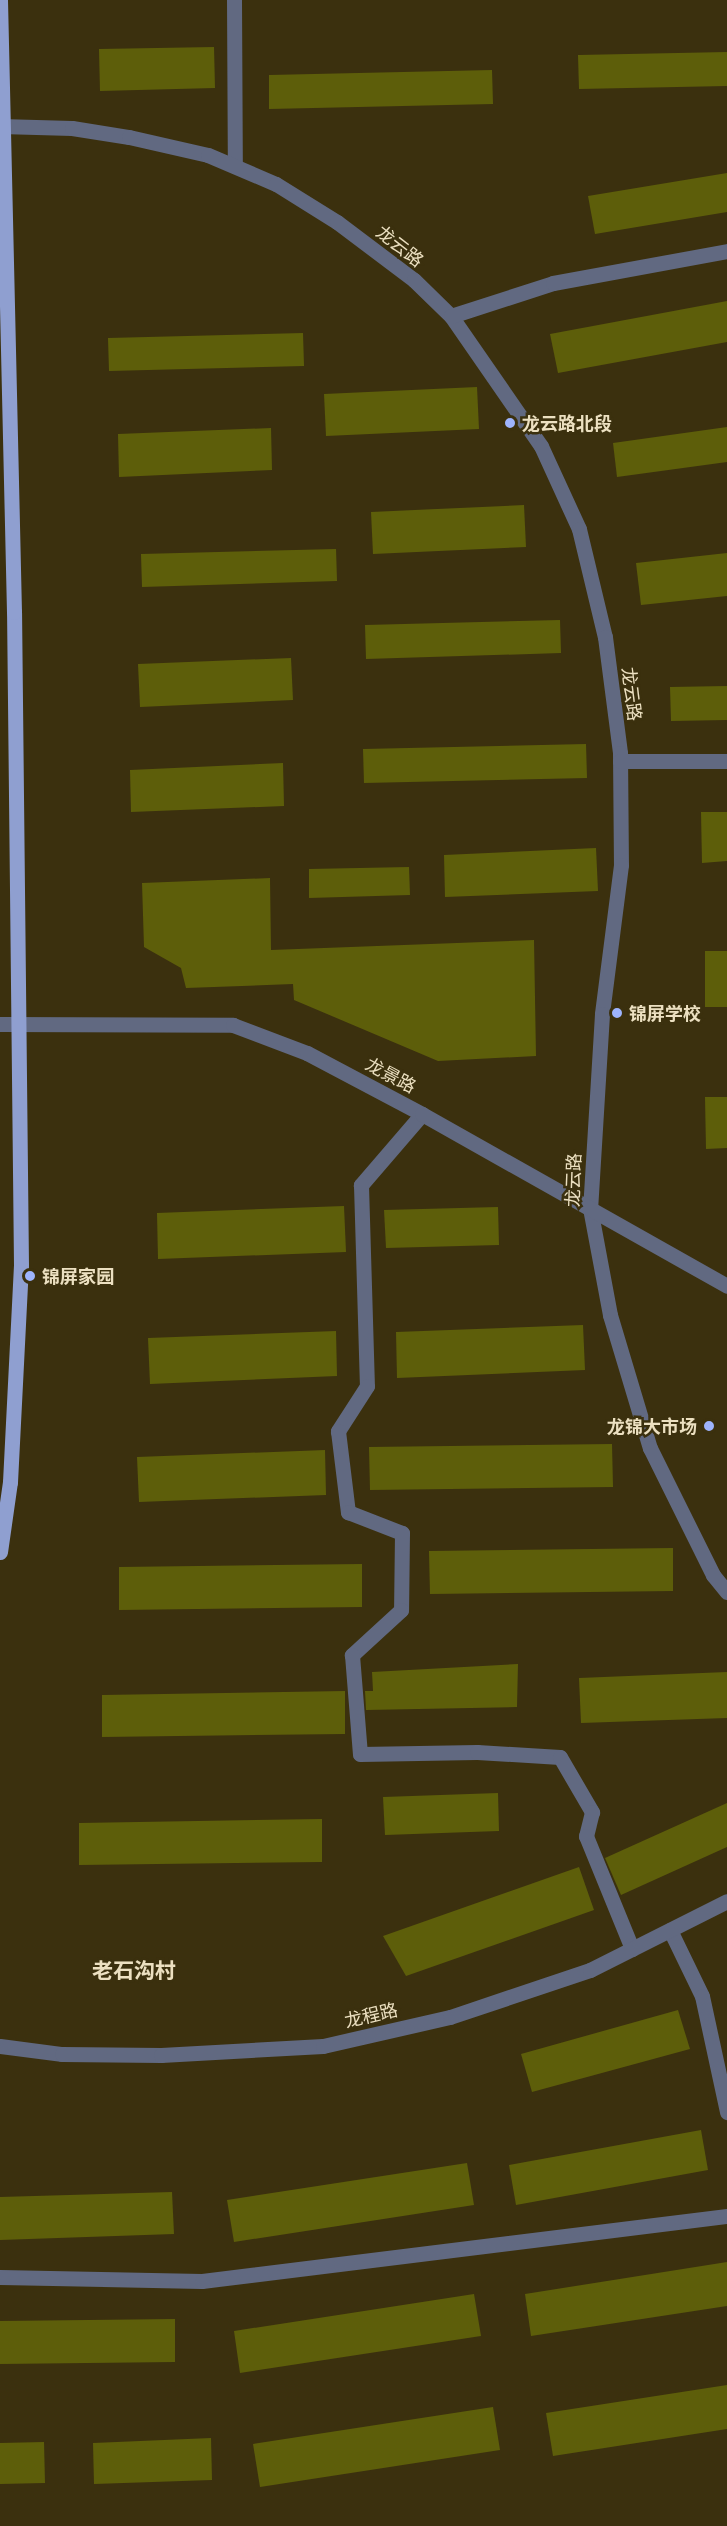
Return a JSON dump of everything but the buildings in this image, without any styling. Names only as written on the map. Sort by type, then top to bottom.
[{"type":"main road","points":[[0,0],[19,1025],[21,1265],[10,1482],[0,1552]]},
{"type":"street","points":[[234,0],[235,166]]},
{"type":"street","name":"龙云路","points":[[2,126],[72,128],[129,137],[208,155],[276,184],[337,222],[414,280],[451,316],[541,446],[579,529],[605,636],[620,761],[621,865],[602,1014],[590,1208],[610,1315],[650,1448],[713,1575],[727,1592]]},
{"type":"street","points":[[451,316],[553,283],[727,251]]},
{"type":"street","points":[[620,761],[727,761]]},
{"type":"street","name":"龙景路","points":[[0,1024],[233,1025],[307,1053],[422,1114],[727,1286]]},
{"type":"street","points":[[422,1114],[361,1185],[367,1386],[338,1431],[339,1443],[348,1512],[402,1533],[401,1610],[352,1655],[360,1754],[477,1752],[560,1757],[591,1812],[586,1836],[632,1949]]},
{"type":"street","name":"龙程路","points":[[0,2046],[62,2054],[161,2055],[323,2046],[450,2017],[590,1970],[727,1901]]},
{"type":"street","points":[[670,1930],[702,1996],[727,2112]]},
{"type":"street","points":[[0,2277],[202,2282],[727,2216]]},
{"type":"place","name":"龙云路北段","points":[[510,423]]},
{"type":"place","name":"锦屏学校","points":[[617,1013]]},
{"type":"place","name":"锦屏家园","points":[[30,1276]]},
{"type":"place","name":"龙锦大市场","points":[[709,1426]]},
{"type":"district","name":"老石沟村","points":[[134,1970]]}]
